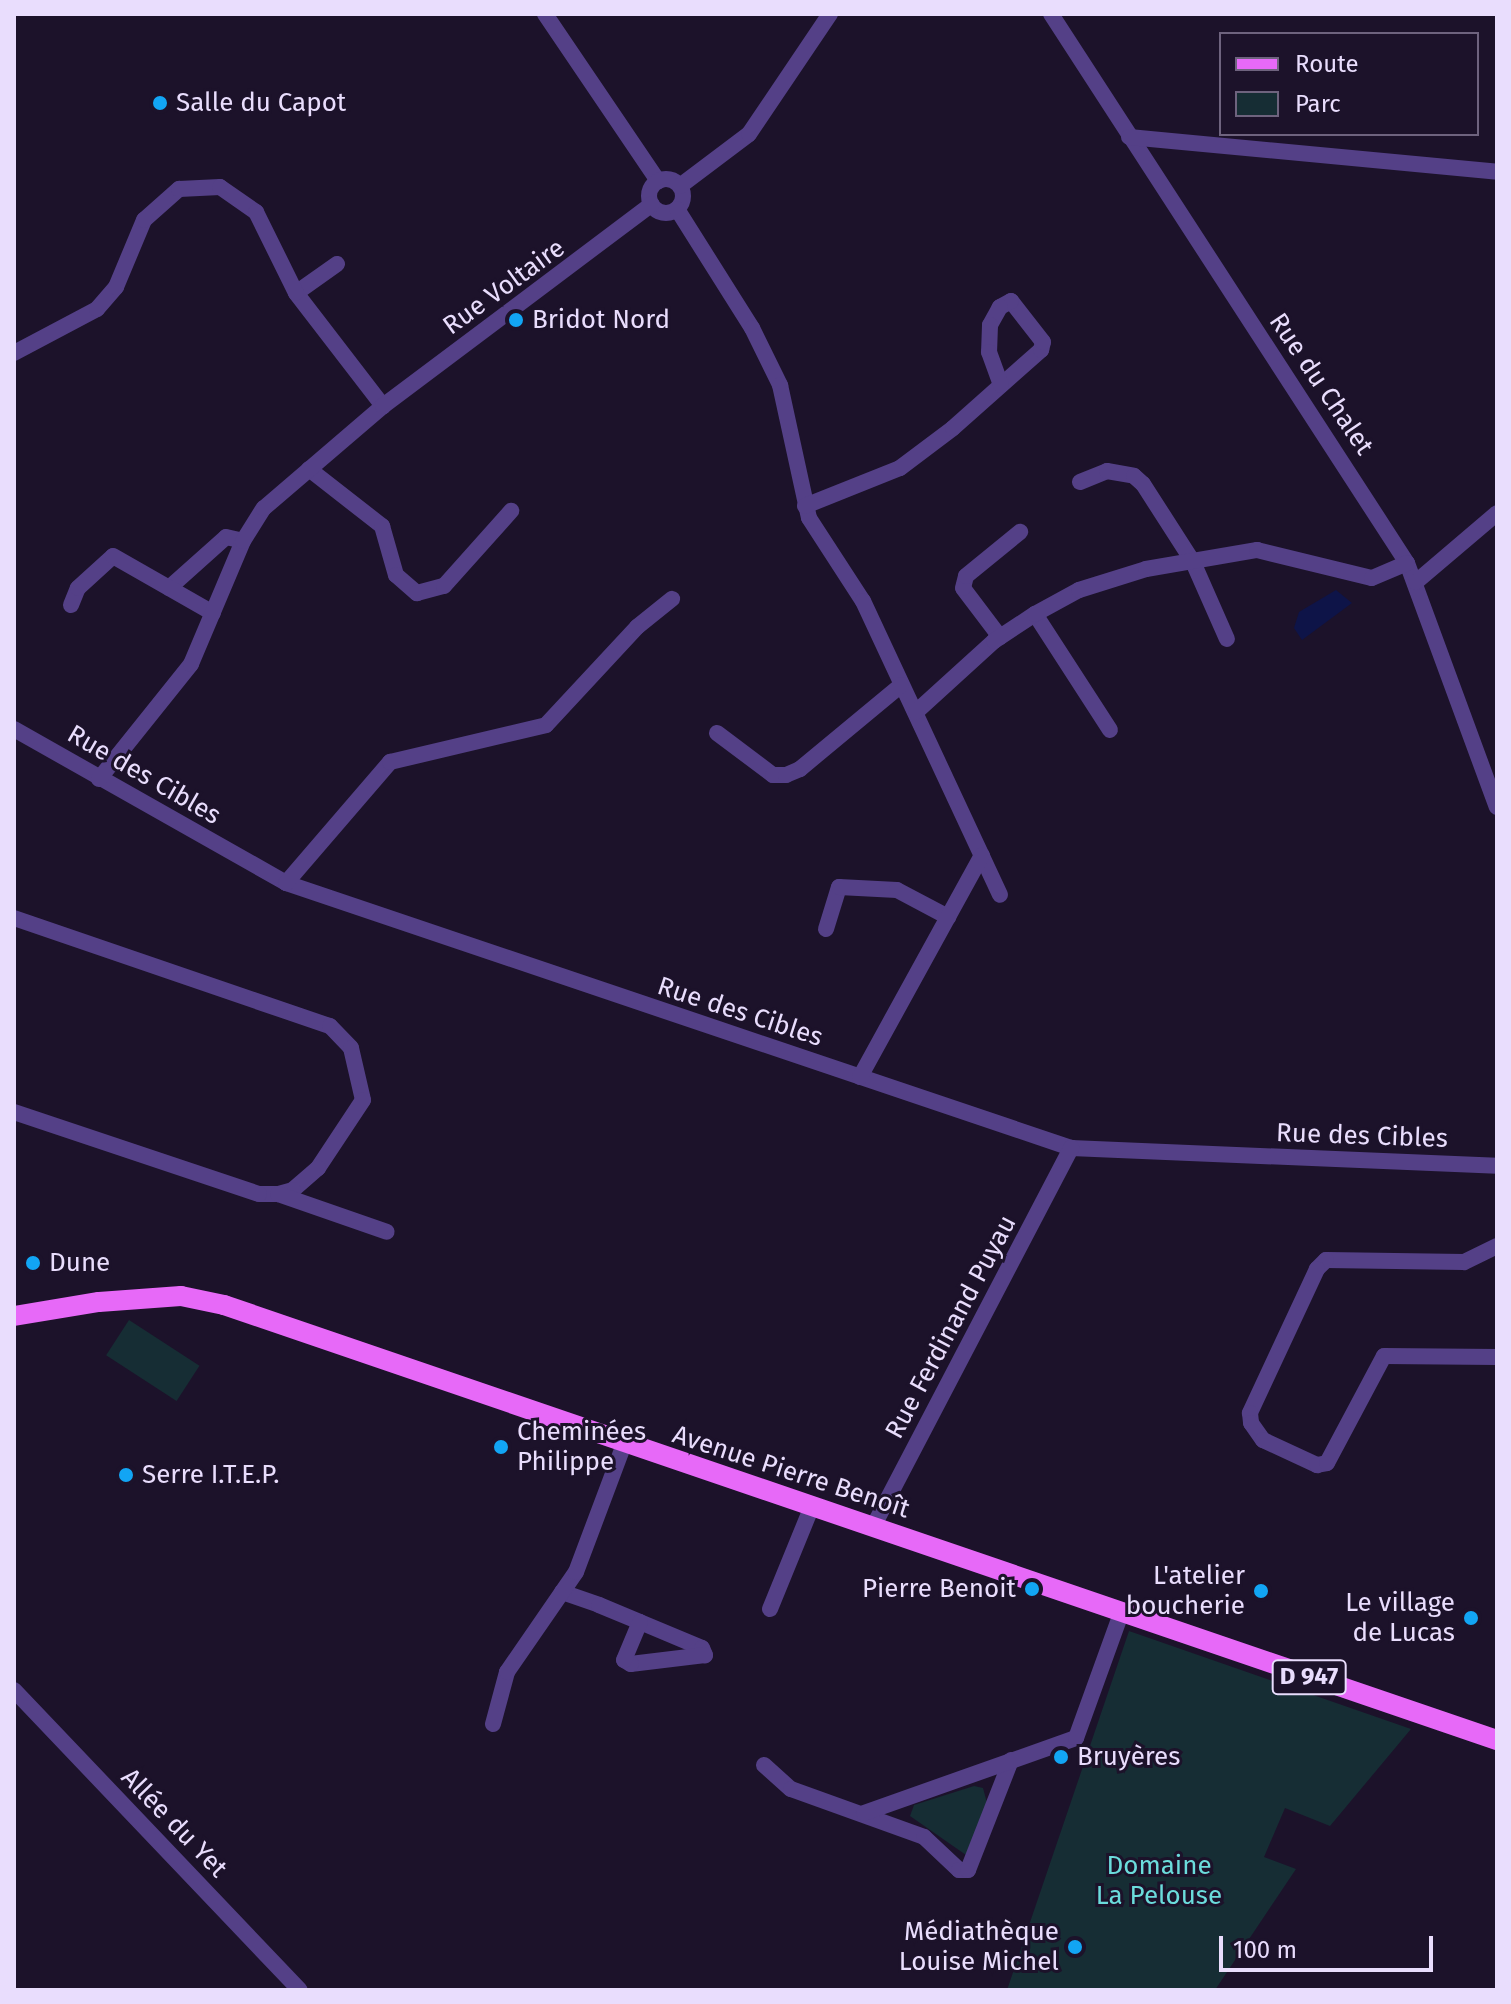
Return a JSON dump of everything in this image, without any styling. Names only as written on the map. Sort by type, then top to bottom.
[{"type":"main road","name":"Avenue Pierre Benoît","points":[[14,1316],[99,1302],[196,1299],[353,1348],[624,1444],[1497,1740]]},
{"type":"street","points":[[545,14],[658,181],[680,186],[749,134],[830,14]]},
{"type":"street","name":"Rue du Chalet","points":[[1051,14],[1407,563],[1497,807]]},
{"type":"street","points":[[1129,137],[1497,172]]},
{"type":"street","points":[[658,181],[650,191],[652,204],[663,213],[677,209],[683,197],[680,186]]},
{"type":"street","points":[[14,353],[97,309],[116,287],[144,220],[179,189],[220,187],[256,212],[296,293],[383,406]]},
{"type":"street","name":"Rue Voltaire","points":[[99,779],[170,697],[191,664],[243,541],[264,508],[383,406],[652,204]]},
{"type":"street","points":[[677,209],[752,328],[780,385],[805,506],[863,601],[1000,895]]},
{"type":"street","points":[[296,293],[337,264]]},
{"type":"street","points":[[805,506],[900,468],[1001,385],[1043,342],[1011,301],[1000,307],[990,325],[989,352],[1001,385]]},
{"type":"street","points":[[309,469],[382,526],[396,575],[417,593],[444,586],[511,511]]},
{"type":"street","points":[[1080,482],[1107,471],[1134,476],[1193,562],[1227,639]]},
{"type":"street","points":[[1416,582],[1497,513]]},
{"type":"street","points":[[1000,637],[963,588],[966,576],[1020,532]]},
{"type":"street","points":[[169,588],[226,537],[243,541]]},
{"type":"street","points":[[916,712],[1000,637],[1035,614],[1079,590],[1146,569],[1257,550],[1372,578],[1407,563]]},
{"type":"street","points":[[71,605],[78,588],[113,556],[213,613]]},
{"type":"street","points":[[286,883],[390,762],[546,725],[637,627],[672,599]]},
{"type":"street","points":[[1035,614],[1110,730]]},
{"type":"street","points":[[717,733],[773,775],[786,775],[800,769],[901,685]]},
{"type":"street","name":"Rue des Cibles","points":[[14,729],[286,883],[1071,1148],[1497,1166]]},
{"type":"street","points":[[860,1077],[982,855]]},
{"type":"street","points":[[826,929],[839,887],[897,890],[948,917]]},
{"type":"street","points":[[14,918],[330,1026],[351,1048],[363,1100],[318,1168],[293,1190],[278,1194],[259,1194],[14,1112]]},
{"type":"street","name":"Rue Ferdinand Puyau","points":[[873,1527],[1071,1148]]},
{"type":"street","points":[[278,1194],[387,1232]]},
{"type":"street","points":[[1497,1246],[1464,1262],[1326,1260],[1317,1269],[1250,1413],[1254,1431],[1317,1465],[1327,1463],[1384,1356],[1497,1357]]},
{"type":"street","points":[[493,1724],[507,1672],[576,1572],[624,1444]]},
{"type":"street","points":[[770,1609],[812,1506]]},
{"type":"street","points":[[562,1592],[640,1622]]},
{"type":"street","points":[[864,1813],[1076,1738],[1122,1611]]},
{"type":"street","name":"Allée du Yet","points":[[14,1690],[300,1990]]},
{"type":"street","points":[[764,1765],[791,1789],[924,1837],[959,1870],[968,1870],[1011,1760]]},
{"type":"green space","points":[[129,1320],[199,1366],[177,1401],[106,1355]]},
{"type":"green space","name":"Domaine La Pelouse","points":[[1129,1631],[1411,1729],[1330,1826],[1285,1808],[1264,1857],[1296,1869],[1215,1990],[1007,1990]]},
{"type":"green space","points":[[974,1786],[983,1788],[987,1803],[966,1855],[910,1816],[914,1805]]},
{"type":"shaded area","points":[[1336,590],[1352,603],[1302,640],[1294,628],[1299,612]]},
{"type":"place","name":"Salle du Capot","points":[[160,103]]},
{"type":"place","name":"Bridot Nord","points":[[516,320]]},
{"type":"place","name":"Dune","points":[[33,1263]]},
{"type":"place","name":"Cheminées Philippe","points":[[501,1447]]},
{"type":"place","name":"Serre I.T.E.P.","points":[[126,1475]]},
{"type":"place","name":"Pierre Benoit","points":[[1032,1589]]},
{"type":"place","name":"L'atelier boucherie","points":[[1261,1591]]},
{"type":"place","name":"Le village de Lucas","points":[[1471,1618]]},
{"type":"place","name":"Bruyères","points":[[1061,1757]]},
{"type":"place","name":"Médiathèque Louise Michel","points":[[1075,1947]]}]
